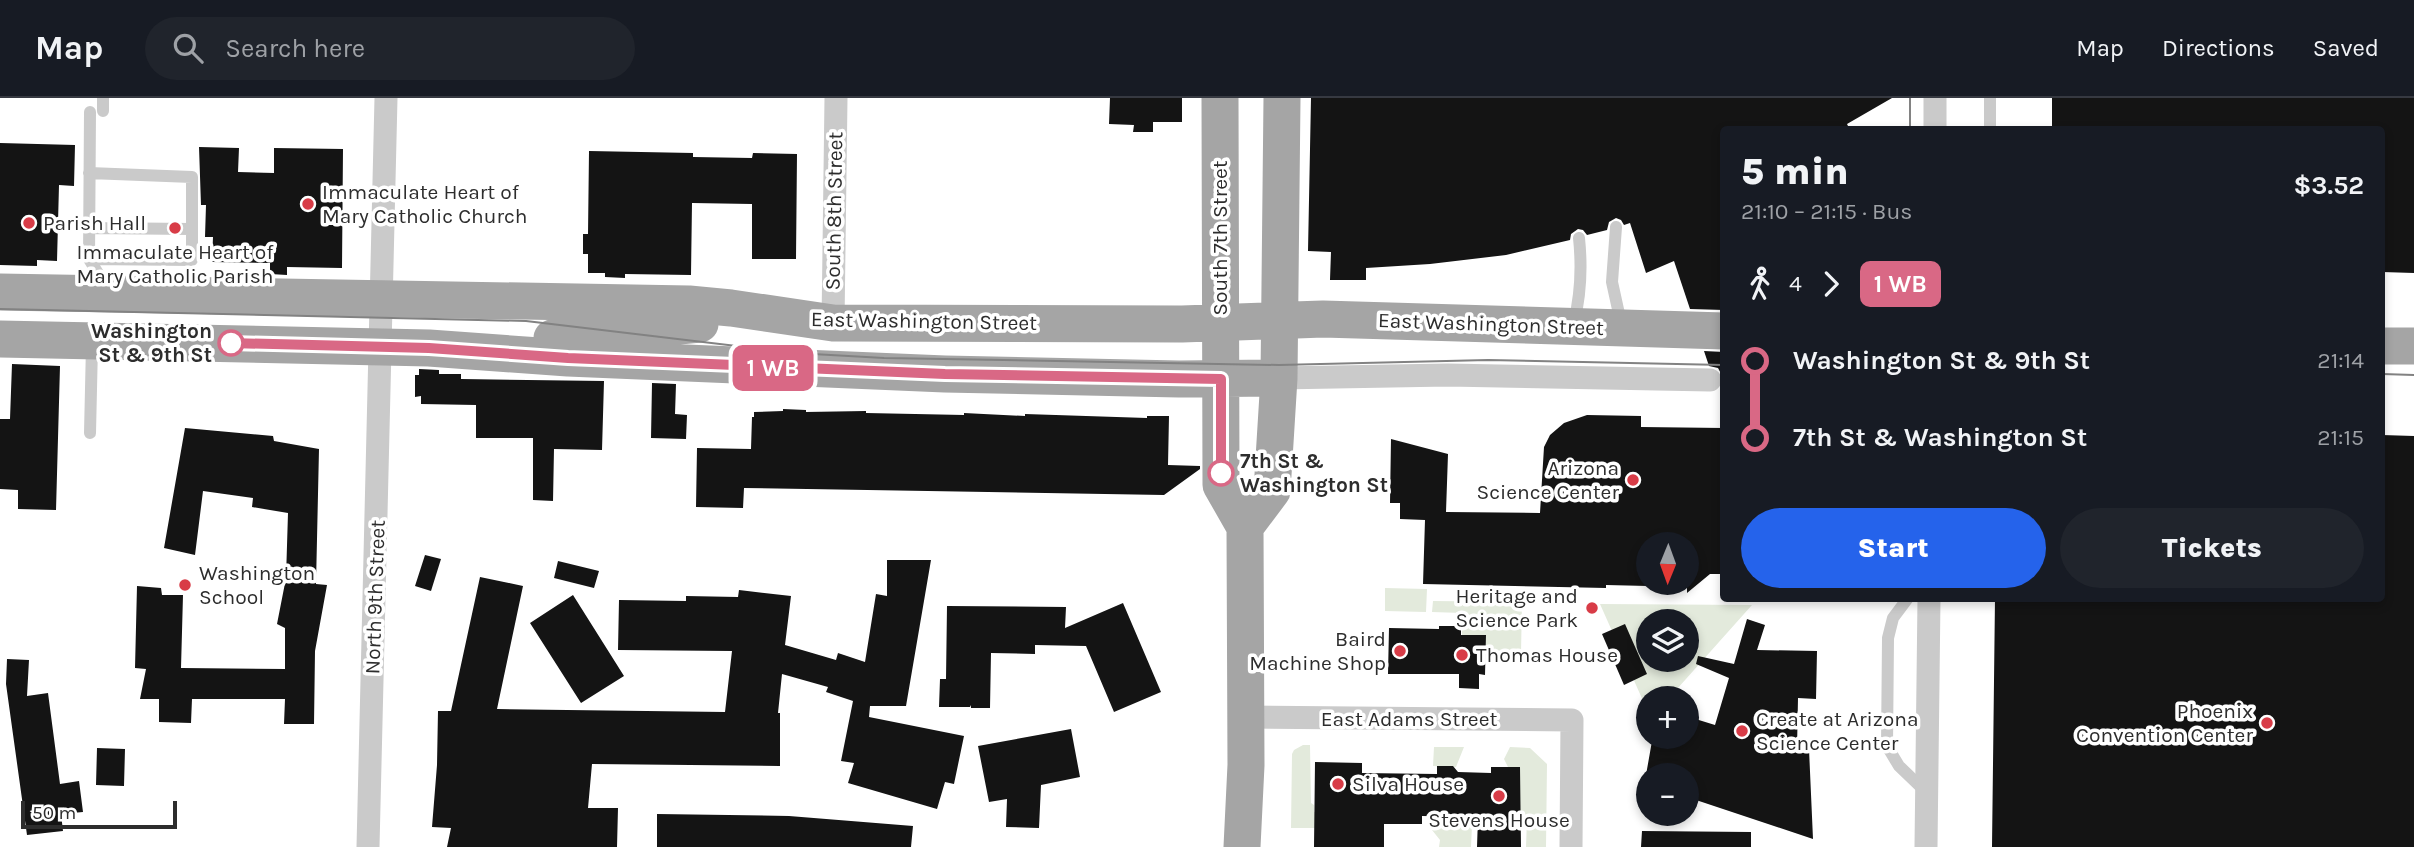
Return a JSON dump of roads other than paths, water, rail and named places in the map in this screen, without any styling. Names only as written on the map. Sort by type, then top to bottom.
[{"type":"main road","name":"South 7th Street","points":[[1220,98],[1221,485],[1245,527]]},
{"type":"main road","points":[[1242,847],[1246,765],[1245,527],[1272,491],[1279,378],[1282,98]]},
{"type":"main road","name":"East Washington Street","points":[[0,292],[689,304],[833,323],[1221,323],[1323,319],[1720,331]]},
{"type":"main road","points":[[429,348],[697,324],[833,323]]},
{"type":"main road","points":[[0,339],[381,346],[556,357],[945,374],[1279,378]]},
{"type":"main road","points":[[2385,345],[2414,346]]},
{"type":"street","name":"North 9th Street","points":[[368,847],[386,98]]},
{"type":"street","name":"South 8th Street","points":[[833,323],[836,98]]},
{"type":"street","points":[[1935,98],[1935,126]]},
{"type":"street","points":[[1279,378],[1448,375],[1710,380]]},
{"type":"street","points":[[1926,847],[1929,602]]},
{"type":"street","name":"East Adams Street","points":[[1246,717],[1572,720],[1572,847]]},
{"type":"lane","points":[[1990,98],[1990,126]]},
{"type":"lane","points":[[99,107],[89,173],[89,259],[99,275],[100,294]]},
{"type":"lane","points":[[89,173],[192,177],[192,260],[89,259]]},
{"type":"lane","points":[[1616,227],[1612,282],[1622,327]]},
{"type":"lane","points":[[89,228],[191,229]]},
{"type":"lane","points":[[1573,326],[1581,285],[1579,238]]},
{"type":"lane","points":[[90,433],[92,341]]},
{"type":"lane","points":[[1905,602],[1893,618],[1888,638],[1887,746],[1899,766],[1927,792]]},
{"type":"tram line","points":[[1910,98],[1910,126]]},
{"type":"tram line","points":[[0,309],[526,321],[795,353],[884,358],[1279,365],[1488,360],[1720,365]]},
{"type":"tram line","points":[[2385,374],[2414,375]]},
{"type":"place","name":"Immaculate Heart of Mary Catholic Church","points":[[308,204]]},
{"type":"place","name":"Parish Hall","points":[[29,223]]},
{"type":"place","name":"Immaculate Heart of Mary Catholic Parish","points":[[175,228]]},
{"type":"place","name":"Washington St & 9th St","points":[[231,343]]},
{"type":"place","name":"7th St & Washington St","points":[[1221,473]]},
{"type":"place","name":"Arizona Science Center","points":[[1633,480]]},
{"type":"place","name":"Washington School","points":[[185,585]]},
{"type":"place","name":"Heritage and Science Park","points":[[1592,608]]},
{"type":"place","name":"Baird Machine Shop","points":[[1400,651]]},
{"type":"place","name":"Thomas House","points":[[1462,655]]},
{"type":"place","name":"Phoenix Convention Center","points":[[2267,723]]},
{"type":"place","name":"Create at Arizona Science Center","points":[[1742,731]]},
{"type":"place","name":"Silva House","points":[[1338,784]]},
{"type":"place","name":"Stevens House","points":[[1499,796]]}]
